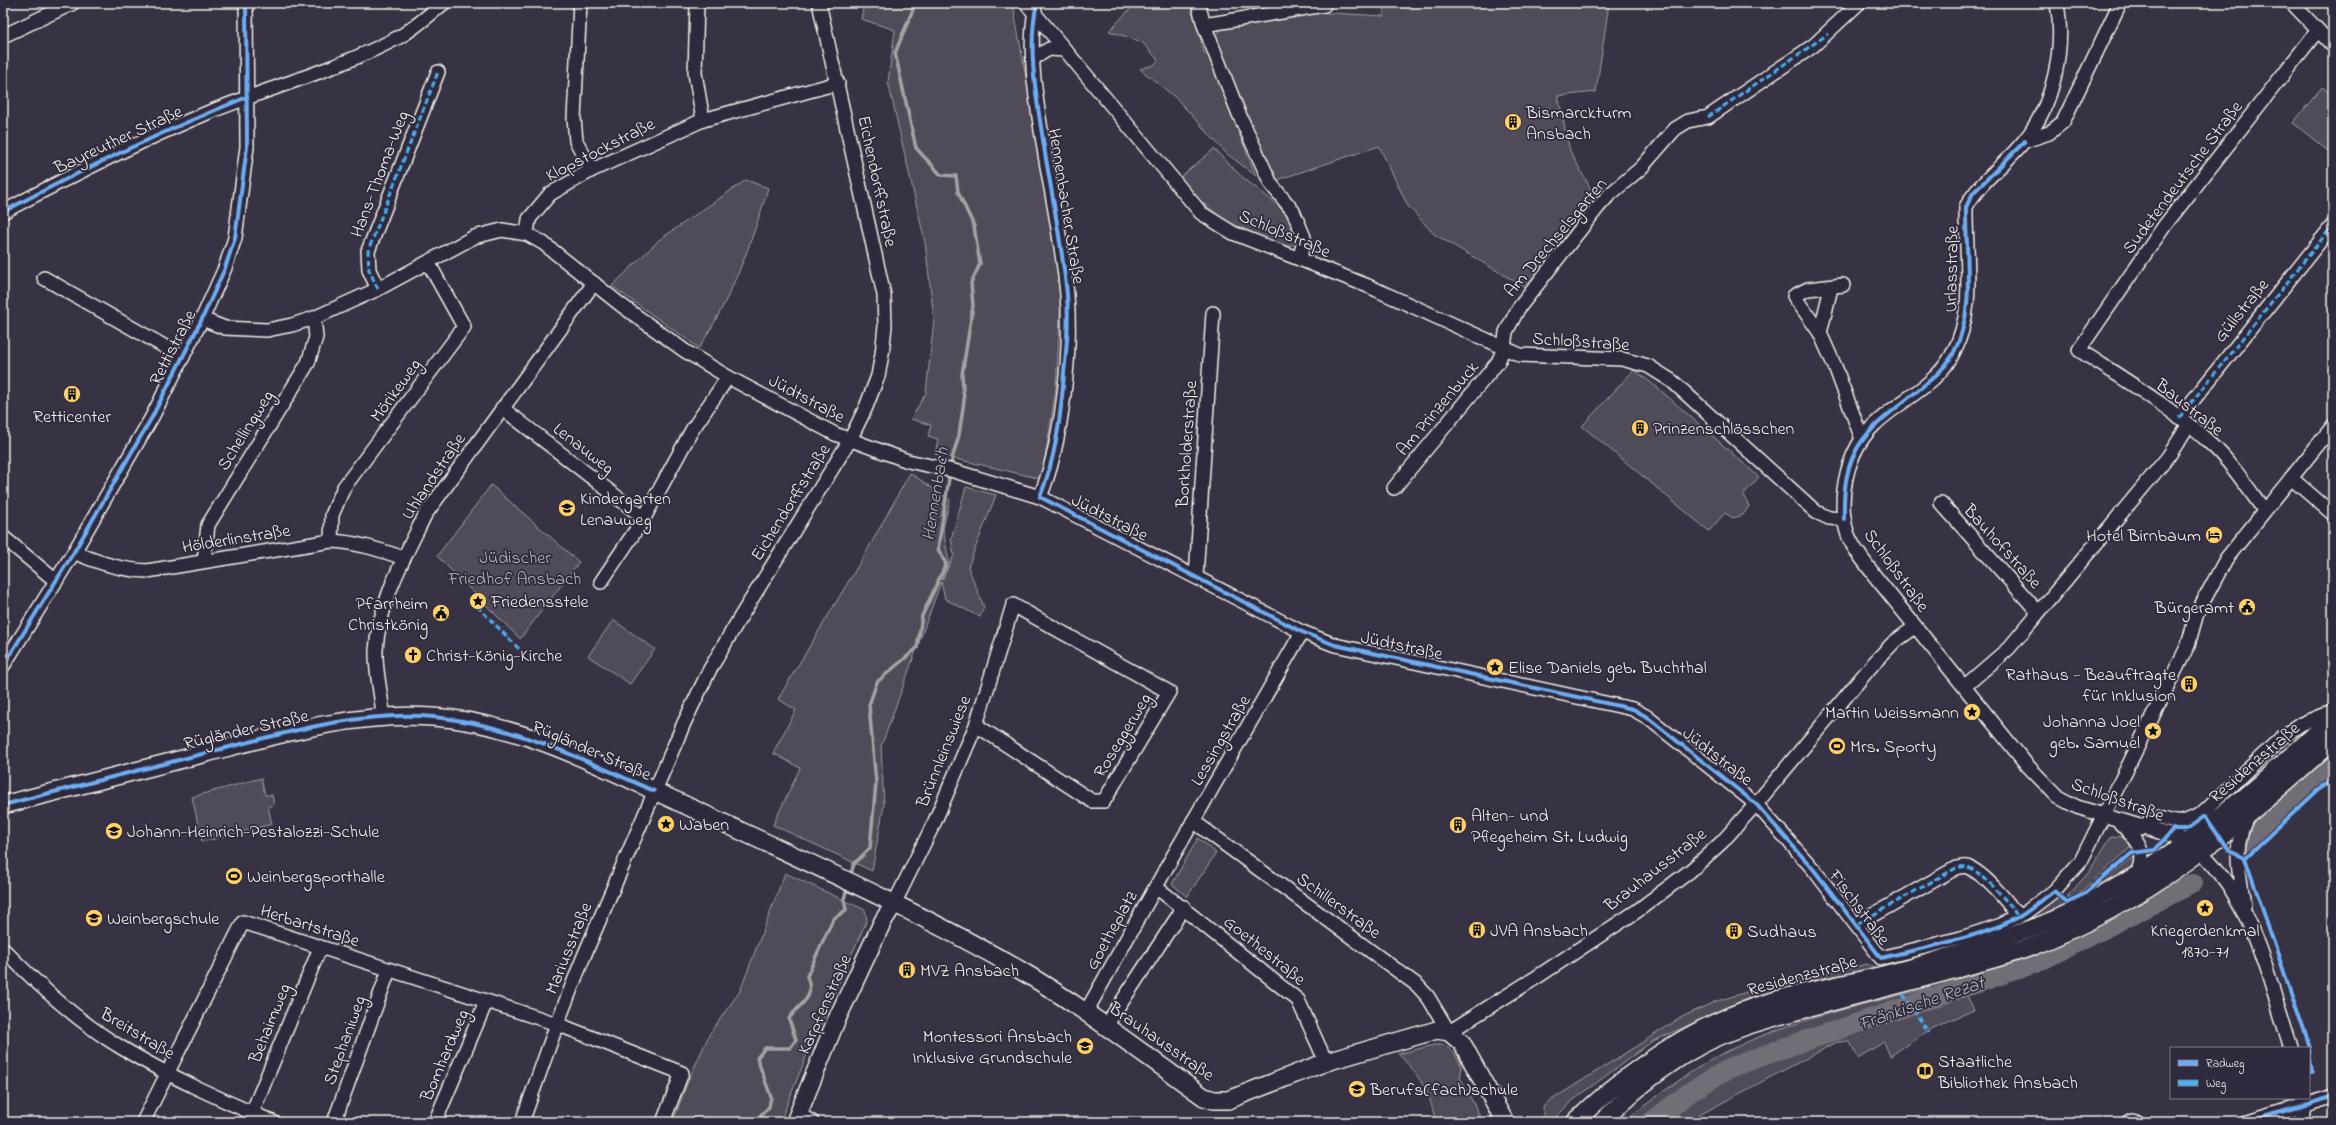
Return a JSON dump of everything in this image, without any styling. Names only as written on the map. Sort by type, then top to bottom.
[{"type":"main road","name":"Rügländer Straße","points":[[3,805],[272,736],[358,719],[383,717],[433,717],[489,726],[529,737],[654,792],[894,904]]},
{"type":"main road","name":"Residenzstraße","points":[[1575,1122],[1628,1076],[1662,1052],[1700,1030],[1732,1015],[1776,1000],[1890,974],[1981,948],[2060,917],[2135,878],[2189,841],[2257,788],[2333,718]]},
{"type":"main road","name":"Residenzstraße","points":[[1602,1122],[1650,1079],[1688,1052],[1732,1031],[1781,1015],[2028,948],[2104,913],[2150,887],[2202,852],[2248,815],[2333,740]]},
{"type":"main road","name":"Brauhausstraße","points":[[894,904],[1020,970],[1086,1012],[1204,1097],[1214,1100],[1228,1100],[1326,1062],[1437,1030],[1449,1032]]},
{"type":"main road","name":"Karpfenstraße","points":[[802,1119],[836,1021],[883,921],[894,904]]},
{"type":"main road","points":[[1449,1032],[1462,1043],[1506,1122]]},
{"type":"street","points":[[3,36],[73,3]]},
{"type":"street","name":"Rettistraße","points":[[3,666],[74,552],[152,417],[202,319],[225,268],[235,238],[247,147],[246,3]]},
{"type":"street","name":"Bayreuther Straße","points":[[3,212],[89,166],[184,123],[247,97],[324,71],[402,35],[444,3]]},
{"type":"street","points":[[580,3],[574,118],[576,140],[592,170]]},
{"type":"street","points":[[697,3],[695,73],[703,120]]},
{"type":"street","name":"Eichendorffstraße","points":[[654,792],[709,671],[793,530],[850,440],[866,407],[878,376],[885,326],[885,307],[838,83],[819,3]]},
{"type":"street","points":[[1198,3],[1204,25],[1239,114],[1271,184],[1293,211],[1304,237],[1300,259]]},
{"type":"street","points":[[1204,25],[1324,5],[1324,3]]},
{"type":"street","name":"Am Drechselsgarten","points":[[1504,348],[1506,332],[1518,309],[1608,196],[1641,168],[1675,129],[1688,121],[1708,117],[1813,46],[1859,3]]},
{"type":"street","name":"Urlasstraße","points":[[1844,519],[1846,478],[1852,457],[1862,439],[1874,425],[1937,376],[1952,356],[1962,334],[1968,299],[1966,207],[1973,193],[2025,141],[2041,113],[2050,93],[2059,47],[2057,3]]},
{"type":"street","points":[[2025,141],[2049,133],[2063,122],[2120,3]]},
{"type":"street","points":[[2292,3],[2333,46]]},
{"type":"street","name":"Schloßstraße","points":[[1033,6],[1065,50],[1201,213],[1233,233],[1368,286],[1520,355],[1622,359],[1648,366],[1672,381],[1816,512],[1829,518],[1844,519],[1852,545],[1915,627],[2027,765],[2058,797],[2077,808],[2140,828],[2189,841]]},
{"type":"street","name":"Hennenbacher Straße","points":[[1033,6],[1037,102],[1066,288],[1068,330],[1056,443],[1049,475],[1040,497]]},
{"type":"street","name":"Sudetendeutsche Straße","points":[[2079,350],[2165,225],[2318,30]]},
{"type":"street","points":[[1034,58],[1050,48],[1065,50]]},
{"type":"street","name":"Hans-Thoma-Weg","points":[[378,290],[369,270],[368,251],[438,72]]},
{"type":"street","name":"Klopstockstraße","points":[[527,234],[529,219],[550,194],[592,170],[703,120],[838,83]]},
{"type":"street","name":"Güllstraße","points":[[2184,422],[2232,350],[2333,225]]},
{"type":"street","points":[[202,319],[225,328],[267,330],[314,318],[378,290],[429,264],[474,237],[502,230],[527,234]]},
{"type":"street","name":"Jüdtstraße","points":[[527,234],[543,243],[685,351],[728,377],[835,434],[908,461],[949,470],[1040,497],[1302,632],[1335,645],[1633,709],[1647,717],[1756,804]]},
{"type":"street","name":"Mörikeweg","points":[[331,541],[332,515],[344,487],[464,327],[429,264]]},
{"type":"street","name":"Rettistraße","points":[[44,278],[183,357]]},
{"type":"street","name":"Uhlandstraße","points":[[383,717],[376,651],[380,624],[388,597],[404,558],[425,515],[594,283]]},
{"type":"street","points":[[1820,333],[1837,286],[1808,289],[1794,296],[1820,333],[1836,369],[1862,439]]},
{"type":"street","name":"Borkholderstraße","points":[[1196,577],[1213,313]]},
{"type":"street","name":"Schellingweg","points":[[204,561],[208,525],[308,363],[316,337],[314,318]]},
{"type":"street","name":"Am Prinzenbuck","points":[[1394,488],[1498,362],[1504,348]]},
{"type":"street","name":"Baustraße","points":[[2079,350],[2184,422],[2210,443],[2228,462],[2264,510]]},
{"type":"street","points":[[601,582],[644,518],[692,430],[728,377]]},
{"type":"street","name":"Lenauweg","points":[[502,408],[644,518]]},
{"type":"street","name":"Bauhofstraße","points":[[1964,686],[2009,648],[2164,462],[2184,422]]},
{"type":"street","name":"Fischstraße","points":[[1756,804],[1814,870],[1857,924],[1881,958],[1961,938],[2018,917],[2054,891],[2081,861],[2188,645],[2197,613],[2226,558],[2333,426]]},
{"type":"street","points":[[2291,478],[2333,514]]},
{"type":"street","name":"Bauhofstraße","points":[[1941,503],[2038,612]]},
{"type":"street","points":[[3,537],[56,581]]},
{"type":"street","name":"Hölderlinstraße","points":[[74,552],[98,562],[125,570],[147,571],[331,541],[345,541],[404,558]]},
{"type":"street","name":"Brünnleinswiese","points":[[894,904],[935,821],[976,726],[1013,605]]},
{"type":"street","name":"Roseggerweg","points":[[976,726],[1092,801],[1104,801],[1169,692],[1013,605]]},
{"type":"street","name":"Brauhausstraße","points":[[1449,1032],[1538,977],[1637,910],[1690,871],[1722,842],[1756,804],[1873,664],[1893,643],[1915,627]]},
{"type":"street","name":"Lessingstraße","points":[[1168,865],[1302,632]]},
{"type":"street","points":[[2140,828],[2157,817],[2177,823],[2190,820],[2202,813],[2281,738],[2301,724],[2333,711]]},
{"type":"street","name":"Mariusstraße","points":[[522,1122],[557,1024],[654,792]]},
{"type":"street","points":[[2248,815],[2240,832],[2236,855],[2245,912],[2291,1047]]},
{"type":"street","name":"Schillerstraße","points":[[1193,821],[1417,985],[1428,997],[1449,1032]]},
{"type":"street","points":[[2117,821],[2132,835],[2141,851],[2140,869],[2135,878]]},
{"type":"street","points":[[2189,841],[2202,852],[2229,884],[2245,912]]},
{"type":"street","name":"Goetheplatz","points":[[1086,1012],[1168,865]]},
{"type":"street","name":"Fischstraße","points":[[1857,924],[1956,868],[1968,867],[1980,875],[2011,906],[2018,917]]},
{"type":"street","name":"Goethestraße","points":[[1156,887],[1184,907],[1298,1000],[1326,1062]]},
{"type":"street","points":[[1106,1026],[1184,907]]},
{"type":"street","name":"Herbartstraße","points":[[143,1122],[243,922],[557,1024],[682,1073],[663,1122]]},
{"type":"street","name":"Breitstraße","points":[[3,948],[23,969],[87,1023],[121,1048],[168,1073],[273,1122]]},
{"type":"street","name":"Behaimweg","points":[[252,1113],[320,948]]},
{"type":"street","name":"Stephaniweg","points":[[334,1122],[389,970]]},
{"type":"street","name":"Bomhardweg","points":[[435,1122],[486,1002]]},
{"type":"street","points":[[2247,1122],[2302,1101],[2333,1096]]},
{"type":"street","points":[[2300,1122],[2302,1101]]},
{"type":"street","points":[[2127,1122],[2131,1120],[2138,1122]]},
{"type":"green space","points":[[864,3],[1013,4],[1062,282],[1056,388],[1042,479],[935,454],[938,439],[928,436],[931,425],[911,419],[926,393],[934,319],[925,242],[888,82],[895,30],[861,19]]},
{"type":"green space","points":[[1131,3],[1190,3],[1205,55],[1208,55],[1256,176],[1226,153],[1176,98],[1140,69],[1154,65],[1158,60],[1142,42],[1109,31],[1130,9]]},
{"type":"green space","points":[[1384,3],[1609,3],[1596,92],[1558,96],[1570,151],[1597,200],[1528,289],[1434,234],[1408,206],[1379,146],[1274,181],[1215,36],[1222,28],[1313,12],[1384,16]]},
{"type":"green space","points":[[2322,87],[2333,95],[2333,155],[2293,123]]},
{"type":"green space","points":[[1214,149],[1240,175],[1274,203],[1290,219],[1298,237],[1293,244],[1285,248],[1224,220],[1196,197],[1179,178]]},
{"type":"green space","points":[[746,180],[768,188],[755,230],[739,271],[721,311],[699,348],[612,286],[659,240]]},
{"type":"green space","points":[[1634,370],[1658,388],[1759,477],[1743,495],[1749,506],[1743,515],[1733,518],[1725,513],[1709,531],[1582,426]]},
{"type":"green space","points":[[910,473],[950,500],[943,529],[949,562],[942,580],[954,555],[951,539],[966,487],[996,495],[968,567],[984,607],[980,617],[945,599],[941,582],[881,747],[884,805],[872,871],[773,825],[800,768],[773,753],[796,710],[778,699],[868,549]]},
{"type":"green space","name":"Jüdischer Friedhof Ansbach","points":[[491,485],[579,562],[520,639],[437,556]]},
{"type":"green space","points":[[613,620],[655,649],[630,684],[588,656]]},
{"type":"green space","points":[[261,778],[265,795],[272,795],[274,804],[268,807],[272,824],[202,842],[192,797]]},
{"type":"green space","points":[[2111,836],[2122,837],[2131,845],[2129,849],[2081,892],[2074,897],[2067,897],[2089,872]]},
{"type":"green space","points":[[1198,838],[1216,853],[1187,897],[1172,884]]},
{"type":"green space","points":[[2134,857],[2138,859],[2135,867],[2089,896],[1997,936],[1889,967],[1888,962],[1973,942],[1997,933],[2013,926],[2055,898],[2068,904],[2086,894]]},
{"type":"green space","points":[[785,873],[865,910],[867,920],[806,1057],[780,1122],[673,1122],[688,1081],[710,1033],[740,991]]},
{"type":"green space","points":[[1867,964],[1878,969],[1816,979],[1749,998],[1651,1042],[1571,1102],[1551,1122],[1547,1122],[1543,1118],[1543,1107],[1553,1099],[1682,1017],[1714,1002],[1763,987]]},
{"type":"green space","points":[[1960,981],[1974,1010],[1932,1028],[1890,1056],[1884,1042],[1858,1058],[1850,1042],[1837,1042],[1686,1122],[1622,1122],[1691,1072],[1736,1047],[1762,1036],[1789,1026],[1846,1009]]},
{"type":"green space","points":[[1434,1045],[1445,1045],[1455,1054],[1462,1067],[1460,1077],[1483,1122],[1435,1122],[1431,1103],[1423,1085],[1412,1069],[1398,1054]]},
{"type":"waterway","name":"Hennenbach","points":[[850,877],[854,864],[870,848],[876,783],[869,705],[877,682],[917,648],[922,616],[946,564],[938,549],[952,459],[959,435],[964,401],[962,375],[973,306],[971,283],[980,264],[974,226],[958,192],[956,176],[941,175],[916,148],[895,53],[914,7],[913,3]]},
{"type":"waterway","name":"Fränkische Rezat","points":[[2247,843],[2333,762]]},
{"type":"waterway","name":"Fränkische Rezat","points":[[1651,1122],[1693,1090],[1730,1068],[1775,1051],[2036,963],[2193,883]]},
{"type":"waterway","name":"Hennenbach","points":[[754,1122],[769,1107],[771,1097],[757,1058],[765,1048],[790,1048],[796,1040],[789,1019],[808,996],[810,991],[807,976],[833,919],[846,910],[844,899],[848,885]]},
{"type":"marked path","points":[[1708,117],[1828,34]]},
{"type":"marked path","points":[[378,289],[369,270],[368,251],[438,72]]},
{"type":"marked path","points":[[2179,418],[2333,225]]},
{"type":"marked path","points":[[477,606],[524,654]]},
{"type":"marked path","points":[[1857,924],[1956,868],[1964,867],[1968,867],[1975,871],[1996,889],[2018,917],[2015,919]]},
{"type":"marked path","points":[[1903,994],[1929,1033]]},
{"type":"cycle path","points":[[3,666],[74,552],[152,417],[202,319],[225,268],[235,238],[247,147],[246,3]]},
{"type":"cycle path","points":[[1037,3],[1033,40],[1034,78],[1063,259],[1068,314],[1066,353],[1057,436],[1046,482],[1040,497],[1302,632],[1335,645],[1633,709],[1647,717],[1756,804],[1814,870],[1881,958],[1950,942],[1984,932],[2017,918],[2054,891],[2067,902],[2084,894],[2132,853],[2155,850],[2173,829],[2187,829],[2205,816],[2229,851],[2245,858]]},
{"type":"cycle path","points":[[3,212],[124,151],[247,97]]},
{"type":"cycle path","points":[[1844,519],[1844,495],[1847,475],[1852,458],[1860,444],[1870,431],[1883,419],[1936,376],[1952,356],[1960,339],[1965,321],[1967,302],[1968,264],[1966,207],[1973,193],[2025,141]]},
{"type":"cycle path","points":[[3,805],[293,731],[349,720],[406,716],[434,717],[463,721],[519,735],[574,756],[654,791]]},
{"type":"cycle path","points":[[2245,858],[2318,790],[2333,780]]},
{"type":"cycle path","points":[[2245,858],[2310,1047]]},
{"type":"cycle path","points":[[2310,1048],[2313,1071],[2310,1072]]},
{"type":"cycle path","points":[[2247,1122],[2333,1096]]},
{"type":"place","name":"Bismarckturm Ansbach","points":[[1513,122]]},
{"type":"place","name":"Retticenter","points":[[72,394]]},
{"type":"place","name":"Prinzenschlösschen","points":[[1640,428]]},
{"type":"place","name":"Kindergarten Lenauweg","points":[[567,508]]},
{"type":"place","name":"Hotel Birnbaum","points":[[2214,535]]},
{"type":"place","name":"Friedensstele","points":[[478,601]]},
{"type":"place","name":"Bürgeramt","points":[[2247,607]]},
{"type":"place","name":"Pfarrheim Christkönig","points":[[441,613]]},
{"type":"place","name":"Christ-König-Kirche","points":[[413,655]]},
{"type":"place","name":"Elise Daniels geb. Buchthal","points":[[1495,667]]},
{"type":"place","name":"Rathaus - Beauftragte für Inklusion","points":[[2189,684]]},
{"type":"place","name":"Martin Weissmann","points":[[1972,712]]},
{"type":"place","name":"Johanna Joel geb. Samuel","points":[[2153,731]]},
{"type":"place","name":"Mrs. Sporty","points":[[1837,746]]},
{"type":"place","name":"Waben","points":[[666,824]]},
{"type":"place","name":"Alten- und Pflegeheim St. Ludwig","points":[[1458,825]]},
{"type":"place","name":"Johann-Heinrich-Pestalozzi-Schule","points":[[114,831]]},
{"type":"place","name":"Weinbergsporthalle","points":[[234,876]]},
{"type":"place","name":"Kriegerdenkmal 1870-71","points":[[2205,908]]},
{"type":"place","name":"Weinbergschule","points":[[94,918]]},
{"type":"place","name":"JVA Ansbach","points":[[1477,930]]},
{"type":"place","name":"Sudhaus","points":[[1734,931]]},
{"type":"place","name":"MVZ Ansbach","points":[[907,970]]},
{"type":"place","name":"Montessori Ansbach Inklusive Grundschule","points":[[1085,1046]]},
{"type":"place","name":"Staatliche Bibliothek Ansbach","points":[[1925,1071]]},
{"type":"place","name":"Berufs(fach)schule","points":[[1357,1089]]}]
